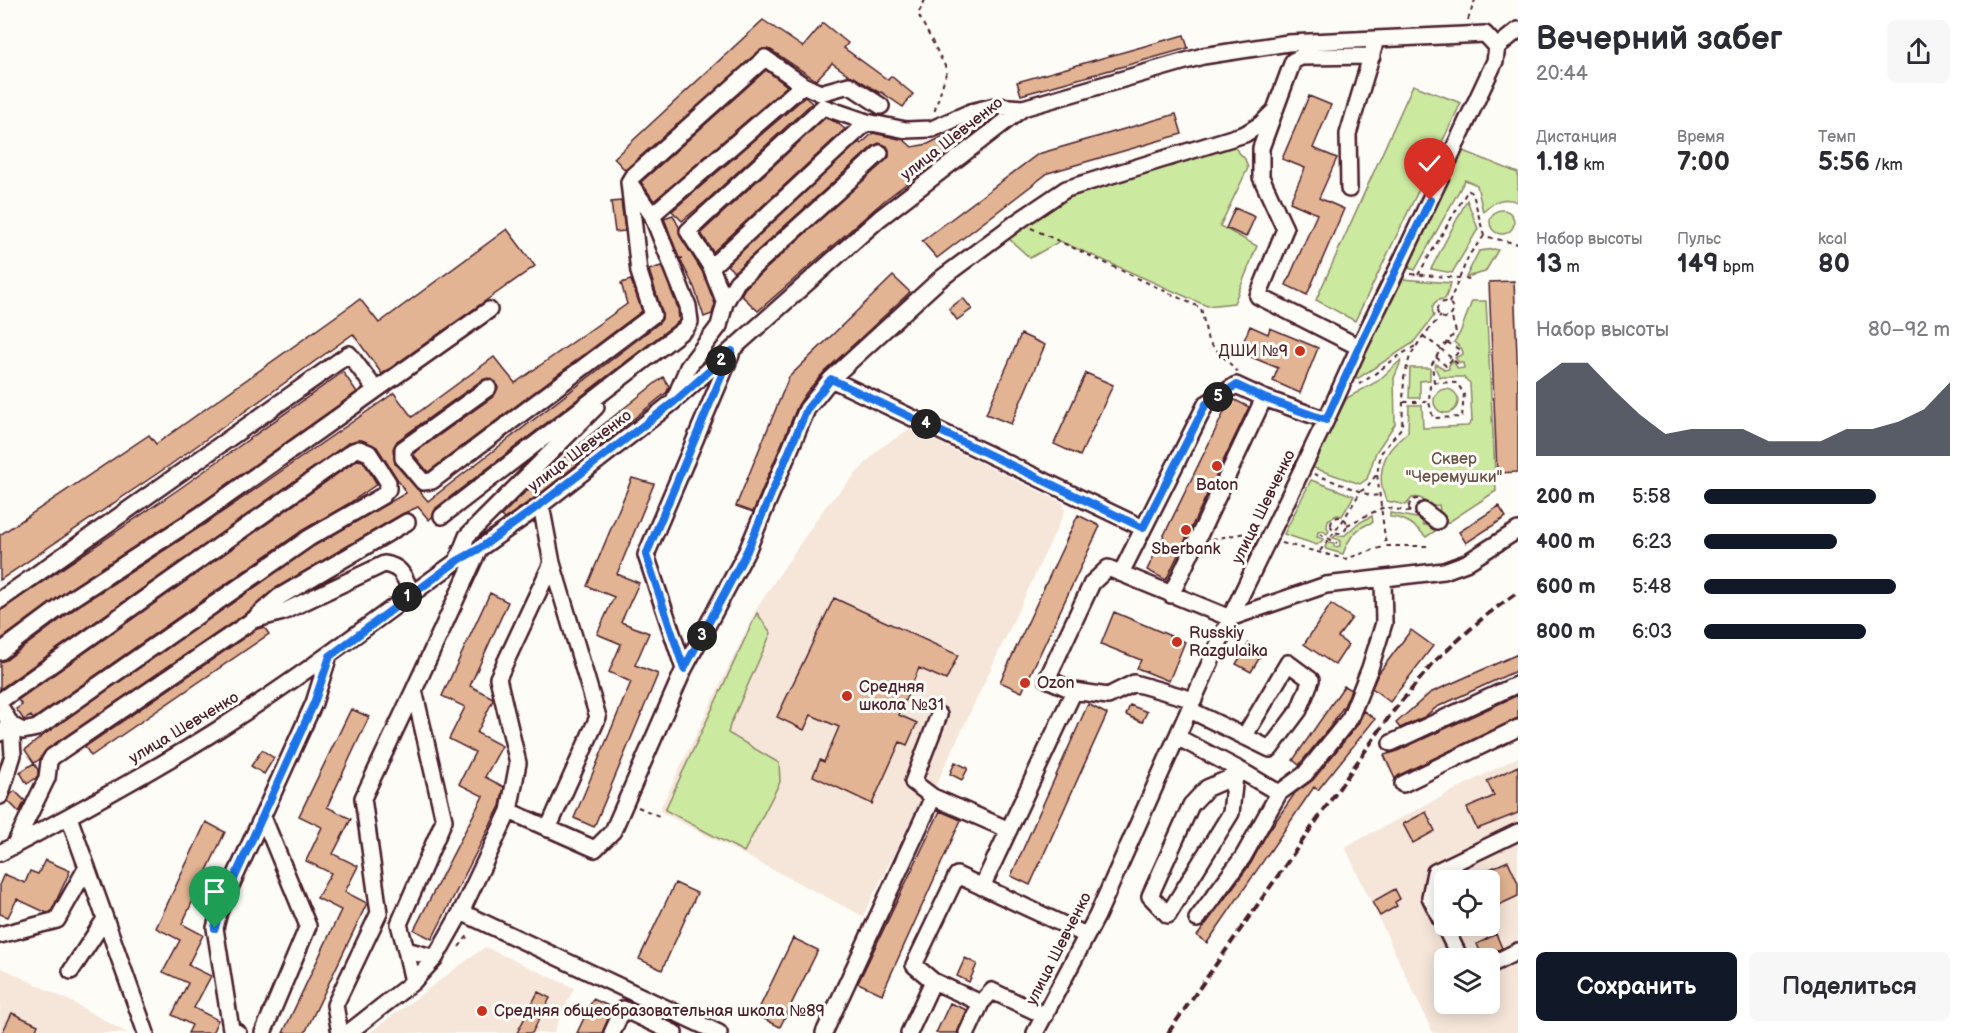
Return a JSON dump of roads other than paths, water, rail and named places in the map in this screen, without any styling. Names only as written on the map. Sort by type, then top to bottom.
[{"type":"street","points":[[1497,47],[1518,30]]},
{"type":"street","name":"улица Шевченко","points":[[7,849],[69,817],[218,730],[330,656],[412,593],[457,561],[479,549],[541,504],[674,402],[880,218],[1023,108],[1203,56],[1288,43],[1485,34],[1497,47],[1495,61],[1230,618],[1086,936],[1035,1033]]},
{"type":"street","points":[[1349,189],[1348,134],[1377,38]]},
{"type":"street","points":[[1359,347],[1258,296],[1285,229],[1261,177],[1261,148],[1293,61],[1301,57],[1372,56]]},
{"type":"street","points":[[488,388],[403,449],[403,458],[423,482],[432,481],[653,315],[639,272],[629,182],[765,58],[803,85],[820,93],[849,85],[881,106]]},
{"type":"street","points":[[652,215],[803,85]]},
{"type":"street","points":[[726,303],[711,267],[688,231],[824,107],[867,122],[906,130],[932,129],[971,112],[995,106],[1023,108]]},
{"type":"street","points":[[509,812],[595,849],[613,831],[684,669],[747,551],[807,409],[831,379],[939,280],[1066,189],[1245,134],[1261,124],[1273,112]]},
{"type":"street","points":[[711,267],[867,122]]},
{"type":"street","points":[[1245,134],[1255,138],[1261,148]]},
{"type":"street","points":[[674,402],[688,367],[719,326],[726,303],[737,282],[880,153]]},
{"type":"street","points":[[442,516],[686,328],[690,322],[688,306],[652,215],[629,182]]},
{"type":"street","points":[[0,652],[74,597],[199,516],[489,310]]},
{"type":"street","points":[[684,669],[646,555],[732,351]]},
{"type":"street","points":[[0,600],[349,354],[376,390]]},
{"type":"street","points":[[457,561],[467,536],[632,370]]},
{"type":"street","points":[[831,379],[1143,528]]},
{"type":"street","points":[[1121,573],[1206,404],[1236,385],[1264,398],[1326,420]]},
{"type":"street","points":[[1171,595],[1264,398]]},
{"type":"street","points":[[0,700],[353,451],[359,449],[369,453],[388,482],[388,489],[382,496],[309,538],[37,728],[23,731],[5,729]]},
{"type":"street","points":[[541,504],[552,563],[598,717],[548,829]]},
{"type":"street","points":[[7,849],[47,778],[52,757],[252,620],[279,597],[407,522]]},
{"type":"street","points":[[1244,736],[1288,663],[1311,680],[1299,710],[1270,749],[1244,736],[1192,705],[1134,683],[1108,696],[1074,691],[1047,679],[1092,582],[1108,568],[1230,618],[1326,585],[1444,571],[1466,563],[1518,530]]},
{"type":"street","points":[[340,1033],[334,1005],[379,913],[363,798],[479,549]]},
{"type":"street","points":[[348,1033],[413,982],[435,958],[461,912],[509,812],[518,763],[498,678],[552,563]]},
{"type":"street","points":[[252,620],[283,612],[384,564],[399,569],[412,593]]},
{"type":"street","points":[[1197,919],[1243,857],[1279,793],[1305,774],[1350,718],[1370,668],[1384,623],[1383,579]]},
{"type":"street","points":[[233,1032],[215,928],[219,912],[314,703],[330,656]]},
{"type":"street","points":[[1390,743],[1518,684]]},
{"type":"street","points":[[413,982],[399,924],[444,820],[414,690]]},
{"type":"street","points":[[982,887],[1074,691]]},
{"type":"street","points":[[0,706],[13,754],[0,796]]},
{"type":"street","points":[[939,715],[913,782],[933,797],[1009,830]]},
{"type":"street","points":[[1403,784],[1518,728]]},
{"type":"street","points":[[1177,737],[1236,772],[1279,793]]},
{"type":"street","points":[[1236,772],[1231,813],[1168,915],[1150,896],[1191,805],[1207,788],[1236,772]]},
{"type":"street","points":[[824,1033],[933,797]]},
{"type":"street","points":[[69,817],[146,1033]]},
{"type":"street","points":[[262,817],[308,926],[263,1033]]},
{"type":"street","points":[[1455,948],[1430,897],[1435,872],[1518,832]]},
{"type":"street","points":[[0,935],[57,920],[87,867]]},
{"type":"street","points":[[981,1003],[933,981],[914,965],[957,875],[1086,936]]},
{"type":"street","points":[[461,912],[719,1033]]},
{"type":"street","points":[[71,971],[105,919]]},
{"type":"street","points":[[406,950],[435,958]]},
{"type":"street","points":[[1500,960],[1518,951]]},
{"type":"street","points":[[909,1033],[933,981]]},
{"type":"street","points":[[967,1033],[981,1003],[992,991],[1045,1016]]},
{"type":"street","points":[[645,1019],[654,1003]]},
{"type":"street","points":[[612,1033],[623,1009],[674,1033]]},
{"type":"railway","points":[[1168,1033],[1391,714],[1434,662],[1485,616],[1518,592]]},
{"type":"place","name":"ДШИ №9","points":[[1300,351]]},
{"type":"place","name":"Baton","points":[[1217,466]]},
{"type":"place","name":"Sberbank","points":[[1186,530]]},
{"type":"place","name":"Russkiy Razgulaika","points":[[1177,642]]},
{"type":"place","name":"Ozon","points":[[1025,683]]},
{"type":"place","name":"Средняя школа №31","points":[[847,696]]},
{"type":"place","name":"Средняя общеобразовательная школа №89","points":[[482,1011]]},
{"type":"park label","name":"Сквер \"Черемушки\"","points":[[1454,468]]}]
